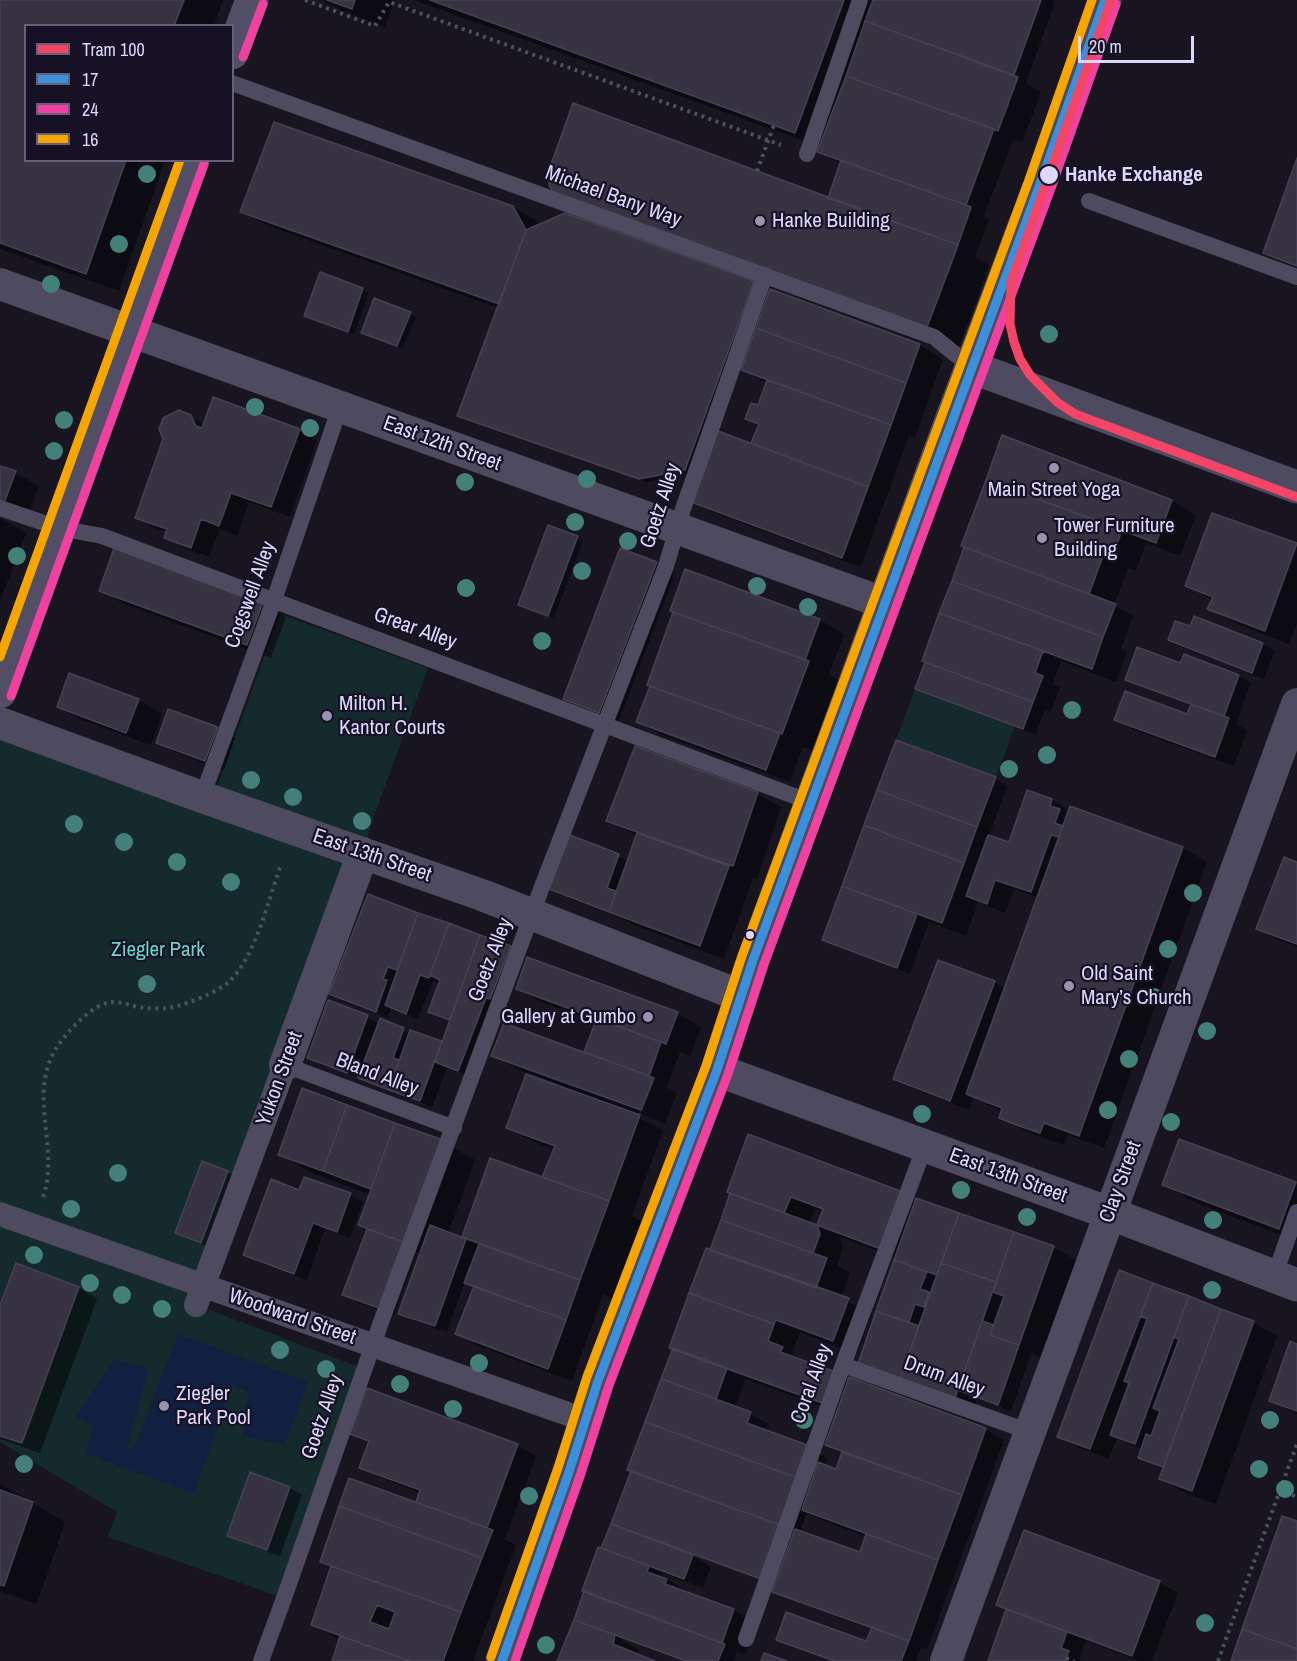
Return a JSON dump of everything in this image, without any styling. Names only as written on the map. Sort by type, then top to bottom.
[{"type":"main road","points":[[234,47],[252,0]]},
{"type":"main road","points":[[0,692],[192,162]]},
{"type":"street","points":[[502,1661],[569,1472],[585,1420],[717,1070],[810,802],[1040,184],[1105,0]]},
{"type":"street","name":"East 12th Street","points":[[0,284],[884,603]]},
{"type":"street","points":[[971,367],[1297,487]]},
{"type":"street","name":"Clay Street","points":[[946,1661],[1297,704]]},
{"type":"street","name":"East 13th Street","points":[[0,723],[533,914],[741,996]]},
{"type":"street","name":"Yukon Street","points":[[200,1296],[363,854]]},
{"type":"street","name":"East 13th Street","points":[[717,1070],[1109,1213],[1286,1281]]},
{"type":"street","name":"Woodward Street","points":[[0,1214],[200,1296],[373,1346],[585,1420]]},
{"type":"lane","points":[[807,154],[860,0]]},
{"type":"lane","name":"Michael Bany Way","points":[[234,84],[934,337],[971,367]]},
{"type":"lane","points":[[1089,201],[1297,277]]},
{"type":"lane","name":"Goetz Alley","points":[[261,1661],[373,1346],[533,914],[666,566],[676,529],[765,276]]},
{"type":"lane","name":"Cogswell Alley","points":[[202,797],[274,600],[340,407]]},
{"type":"lane","name":"Grear Alley","points":[[0,508],[59,528],[102,536],[810,802]]},
{"type":"lane","name":"Bland Alley","points":[[285,1065],[454,1128]]},
{"type":"lane","name":"Coral Alley","points":[[746,1639],[843,1365],[925,1146]]},
{"type":"lane","points":[[1286,1281],[1297,1212]]},
{"type":"lane","name":"Drum Alley","points":[[843,1365],[1030,1432]]},
{"type":"path","points":[[305,0],[375,26],[389,2],[807,154]]},
{"type":"path","points":[[757,171],[774,125]]},
{"type":"path","points":[[26,1224],[44,1196],[49,1175],[49,1146],[44,1118],[43,1092],[46,1072],[66,1034],[79,1020],[111,1002],[143,1008],[168,1008],[210,993],[229,982],[252,946],[281,864]]},
{"type":"path","points":[[1218,1661],[1297,1444]]},
{"type":"path","points":[[1280,1490],[1297,1497]]},
{"type":"path","points":[[1066,1658],[1074,1661]]},
{"type":"green space","name":"Ziegler Park","points":[[280,614],[428,668],[373,819],[363,854],[197,1305],[364,1369],[284,1598],[108,1537],[117,1512],[0,1442],[0,723],[216,789]]},
{"type":"green space","points":[[915,689],[1015,726],[996,777],[896,740]]},
{"type":"water","points":[[178,1334],[308,1382],[285,1444],[242,1436],[249,1392],[232,1385],[194,1493],[86,1454],[93,1426],[75,1416],[115,1359],[148,1368],[128,1445],[129,1449],[134,1449]]},
{"type":"building","points":[[0,0],[184,0],[175,24],[24,24],[24,162],[125,162],[86,274],[0,243]]},
{"type":"building","points":[[327,0],[355,0],[352,9]]},
{"type":"building","points":[[430,0],[844,0],[795,133]]},
{"type":"building","points":[[873,0],[1041,0],[1014,75],[865,21]]},
{"type":"building","points":[[865,21],[1018,77],[998,131],[846,76]]},
{"type":"building","points":[[846,76],[994,129],[966,205],[817,152]]},
{"type":"building","name":"Hanke Building","points":[[573,103],[958,245],[926,330],[555,195],[549,185],[548,173]]},
{"type":"building","points":[[274,122],[513,206],[526,230],[499,304],[240,212]]},
{"type":"building","points":[[1297,158],[1297,266],[1263,253]]},
{"type":"building","points":[[841,160],[971,207],[958,245],[828,198]]},
{"type":"building","points":[[565,213],[754,281],[685,470],[639,479],[457,416],[526,230]]},
{"type":"building","points":[[320,272],[363,288],[348,332],[304,316]]},
{"type":"building","points":[[770,289],[920,344],[906,383],[756,328]]},
{"type":"building","points":[[374,298],[411,312],[397,346],[361,333]]},
{"type":"building","points":[[756,328],[906,383],[891,425],[741,370]]},
{"type":"building","points":[[767,380],[891,425],[868,487],[751,443],[759,424],[745,419],[751,403],[758,405]]},
{"type":"building","points":[[213,397],[300,429],[271,507],[231,493],[219,526],[201,519],[191,548],[164,538],[167,529],[135,518],[163,439],[159,429],[163,418],[179,410],[191,415],[196,426],[202,428]]},
{"type":"building","points":[[718,431],[868,487],[842,558],[691,502]]},
{"type":"building","points":[[1002,435],[1172,500],[1156,543],[986,480]]},
{"type":"building","points":[[0,466],[16,471],[4,503],[0,501]]},
{"type":"building","name":"Tower Furniture Building","points":[[986,480],[1122,530],[1112,558],[1103,556],[1089,594],[961,546]]},
{"type":"building","points":[[1212,513],[1297,543],[1265,631],[1207,609],[1213,597],[1185,586]]},
{"type":"building","points":[[548,525],[578,536],[548,616],[518,605]]},
{"type":"building","points":[[964,547],[1116,604],[1103,637],[952,581]]},
{"type":"building","points":[[114,548],[263,602],[247,645],[99,591]]},
{"type":"building","points":[[620,548],[657,562],[599,713],[563,699]]},
{"type":"building","points":[[685,569],[820,619],[805,660],[670,611]]},
{"type":"building","points":[[952,581],[1103,637],[1092,669],[939,613]]},
{"type":"building","points":[[673,612],[809,661],[782,734],[647,685]]},
{"type":"building","points":[[939,613],[1043,651],[1035,673],[1043,676],[1033,702],[922,661]]},
{"type":"building","points":[[1194,616],[1263,643],[1252,673],[1168,640],[1175,621],[1190,626]]},
{"type":"building","points":[[1137,647],[1180,663],[1184,654],[1239,675],[1224,716],[1125,680]]},
{"type":"building","points":[[925,662],[1033,702],[1023,729],[915,689]]},
{"type":"building","points":[[69,673],[139,699],[126,733],[57,707]]},
{"type":"building","points":[[650,686],[780,733],[766,770],[636,722]]},
{"type":"building","points":[[1125,691],[1187,714],[1191,704],[1229,718],[1215,757],[1114,720]]},
{"type":"building","points":[[168,709],[218,727],[205,761],[156,743]]},
{"type":"building","points":[[896,740],[996,777],[977,827],[877,790]]},
{"type":"building","points":[[635,746],[758,792],[733,866],[606,821]]},
{"type":"building","points":[[877,790],[977,827],[964,863],[864,825]]},
{"type":"building","points":[[1027,790],[1052,799],[1050,806],[1060,809],[1055,823],[1063,826],[1059,837],[1051,835],[1031,892],[995,880],[987,904],[966,896],[988,835],[1009,842]]},
{"type":"building","name":"Old Saint Mary’s Church","points":[[1070,806],[1183,847],[1079,1136],[1044,1123],[1040,1133],[1019,1126],[999,1118],[1002,1108],[966,1094]]},
{"type":"building","points":[[864,825],[964,863],[942,923],[842,886]]},
{"type":"building","points":[[637,833],[729,866],[700,946],[609,912]]},
{"type":"building","points":[[570,835],[619,854],[607,888],[616,891],[609,912],[549,889]]},
{"type":"building","points":[[1284,857],[1297,862],[1297,944],[1256,929]]},
{"type":"building","points":[[842,886],[917,914],[897,968],[822,940]]},
{"type":"building","points":[[368,894],[418,913],[397,970],[388,967],[383,979],[387,980],[376,1012],[329,994]]},
{"type":"building","points":[[418,913],[449,923],[429,978],[420,975],[406,1014],[385,1005]]},
{"type":"building","points":[[449,923],[480,935],[450,1020],[428,1012],[440,980],[430,975]]},
{"type":"building","points":[[480,935],[511,946],[490,999],[486,998],[458,1071],[435,1062]]},
{"type":"building","points":[[527,957],[678,1012],[666,1044],[516,989]]},
{"type":"building","points":[[938,960],[995,981],[950,1101],[893,1079]]},
{"type":"building","points":[[328,1000],[368,1015],[347,1073],[307,1058]]},
{"type":"building","points":[[380,1018],[404,1028],[393,1058],[399,1060],[389,1090],[358,1078]]},
{"type":"building","points":[[597,1018],[661,1042],[649,1076],[584,1052]]},
{"type":"building","points":[[504,1023],[654,1078],[641,1110],[491,1056]]},
{"type":"building","points":[[410,1030],[442,1041],[420,1101],[389,1090]]},
{"type":"building","points":[[526,1074],[640,1115],[609,1201],[542,1177],[555,1146],[506,1128]]},
{"type":"building","points":[[302,1088],[347,1105],[323,1171],[278,1155]]},
{"type":"building","points":[[347,1105],[395,1123],[371,1189],[323,1171]]},
{"type":"building","points":[[395,1123],[443,1140],[406,1243],[358,1225]]},
{"type":"building","points":[[748,1134],[903,1192],[881,1249],[817,1225],[823,1209],[791,1197],[784,1213],[727,1192]]},
{"type":"building","points":[[1179,1139],[1296,1182],[1279,1229],[1162,1185]]},
{"type":"building","points":[[490,1158],[609,1201],[580,1280],[462,1237]]},
{"type":"building","points":[[202,1161],[228,1171],[201,1243],[175,1233]]},
{"type":"building","points":[[304,1177],[351,1193],[337,1232],[313,1223],[294,1274],[243,1255],[271,1179],[299,1190]]},
{"type":"building","points":[[730,1193],[817,1225],[820,1234],[813,1253],[721,1220]]},
{"type":"building","points":[[916,1198],[959,1213],[937,1275],[894,1260]]},
{"type":"building","points":[[959,1213],[1014,1232],[996,1282],[941,1263]]},
{"type":"building","points":[[721,1220],[827,1258],[816,1288],[710,1250]]},
{"type":"building","points":[[430,1225],[466,1239],[435,1326],[398,1314]]},
{"type":"building","points":[[367,1229],[406,1243],[382,1309],[342,1295]]},
{"type":"building","points":[[1014,1232],[1054,1246],[1019,1345],[990,1335],[1004,1296],[993,1292]]},
{"type":"building","points":[[479,1244],[580,1280],[566,1320],[464,1283]]},
{"type":"building","points":[[706,1248],[849,1298],[833,1341],[776,1320],[774,1324],[689,1293]]},
{"type":"building","points":[[894,1260],[927,1272],[920,1289],[929,1292],[924,1307],[915,1304],[909,1322],[876,1311]]},
{"type":"building","points":[[16,1263],[79,1287],[22,1443],[0,1436],[0,1305]]},
{"type":"building","points":[[941,1263],[996,1282],[955,1398],[900,1379]]},
{"type":"building","points":[[1119,1270],[1153,1283],[1090,1449],[1057,1437]]},
{"type":"building","points":[[1153,1283],[1189,1296],[1135,1444],[1110,1435],[1129,1383],[1124,1381],[1147,1319],[1140,1316]]},
{"type":"building","points":[[474,1286],[566,1320],[548,1369],[455,1334]]},
{"type":"building","points":[[689,1293],[774,1324],[768,1341],[783,1347],[780,1352],[836,1372],[825,1404],[669,1348]]},
{"type":"building","points":[[1189,1296],[1221,1309],[1163,1467],[1138,1458],[1146,1434],[1151,1436],[1160,1411],[1153,1408],[1179,1339],[1174,1337]]},
{"type":"building","points":[[1221,1309],[1254,1321],[1192,1491],[1159,1479]]},
{"type":"building","points":[[876,1311],[919,1326],[900,1379],[858,1364]]},
{"type":"building","points":[[982,1321],[994,1325],[990,1335],[1019,1345],[998,1405],[958,1390]]},
{"type":"building","points":[[1290,1341],[1297,1344],[1297,1411],[1269,1401]]},
{"type":"building","points":[[673,1348],[727,1368],[716,1399],[661,1379]]},
{"type":"building","points":[[849,1377],[986,1428],[962,1495],[825,1445]]},
{"type":"building","points":[[661,1379],[751,1412],[747,1423],[810,1446],[798,1478],[645,1422]]},
{"type":"building","points":[[367,1388],[518,1444],[487,1528],[416,1502],[420,1490],[359,1468],[369,1441],[350,1434]]},
{"type":"building","points":[[645,1422],[798,1478],[780,1525],[627,1470]]},
{"type":"building","points":[[842,1452],[962,1495],[938,1560],[802,1510],[818,1462],[836,1469]]},
{"type":"building","points":[[631,1471],[780,1525],[761,1579],[611,1524]]},
{"type":"building","points":[[250,1472],[290,1487],[267,1550],[227,1536]]},
{"type":"building","points":[[349,1478],[493,1530],[482,1558],[339,1506]]},
{"type":"building","points":[[0,1490],[33,1502],[4,1586],[0,1585]]},
{"type":"building","points":[[339,1506],[482,1558],[461,1612],[320,1562]]},
{"type":"building","points":[[1282,1516],[1297,1521],[1297,1649],[1242,1629]]},
{"type":"building","points":[[611,1524],[693,1555],[684,1579],[601,1548]]},
{"type":"building","points":[[795,1529],[860,1552],[866,1534],[938,1560],[909,1641],[772,1592]]},
{"type":"building","points":[[1024,1530],[1160,1581],[1132,1656],[996,1605]]},
{"type":"building","points":[[598,1547],[649,1566],[647,1572],[667,1579],[665,1584],[734,1609],[722,1643],[582,1591]]},
{"type":"building","points":[[331,1566],[461,1612],[443,1661],[410,1661],[311,1625]],"holes":[[[377,1605],[395,1612],[389,1629],[370,1622]]]},
{"type":"building","points":[[584,1591],[725,1644],[718,1661],[686,1661],[574,1620]]},
{"type":"building","points":[[1006,1609],[1067,1632],[1061,1648],[1069,1651],[1065,1661],[988,1661]]},
{"type":"building","points":[[786,1612],[866,1641],[872,1627],[909,1641],[901,1661],[834,1661],[776,1640]]},
{"type":"building","points":[[574,1620],[615,1635],[613,1644],[655,1661],[557,1661]]},
{"type":"building","points":[[1242,1629],[1297,1649],[1297,1661],[1231,1661]]},
{"type":"building","points":[[340,1636],[410,1661],[332,1661]]},
{"type":"building","points":[[764,1653],[787,1661],[761,1661]]},
{"type":"tram line","name":"100","points":[[1111,0],[1011,282],[1010,324],[1020,359],[1030,375],[1057,402],[1075,414],[1297,497]]},
{"type":"transit line","name":"16","points":[[491,1657],[558,1468],[587,1377],[706,1066],[742,956],[1029,180],[1092,0]]},
{"type":"transit line","name":"17","points":[[502,1661],[569,1472],[598,1381],[717,1070],[753,960],[1040,184],[1105,0]]},
{"type":"transit line","name":"24","points":[[243,57],[263,4]]},
{"type":"transit line","name":"24","points":[[515,1661],[580,1476],[609,1385],[728,1074],[764,964],[1051,188],[1116,4]]},
{"type":"transit line","name":"16","points":[[0,657],[179,162]]},
{"type":"transit line","name":"24","points":[[11,696],[204,164]]},
{"type":"place","name":"Hanke Exchange","points":[[1049,175]]},
{"type":"place","name":"Hanke Building","points":[[760,221]]},
{"type":"place","name":"Main Street Yoga","points":[[1054,468]]},
{"type":"place","name":"Tower Furniture Building","points":[[1042,538]]},
{"type":"place","name":"Milton H. Kantor Courts","points":[[327,716]]},
{"type":"place","name":"Old Saint Mary’s Church","points":[[1069,986]]},
{"type":"place","name":"Gallery at Gumbo","points":[[648,1017]]},
{"type":"place","name":"Ziegler Park Pool","points":[[164,1406]]}]
